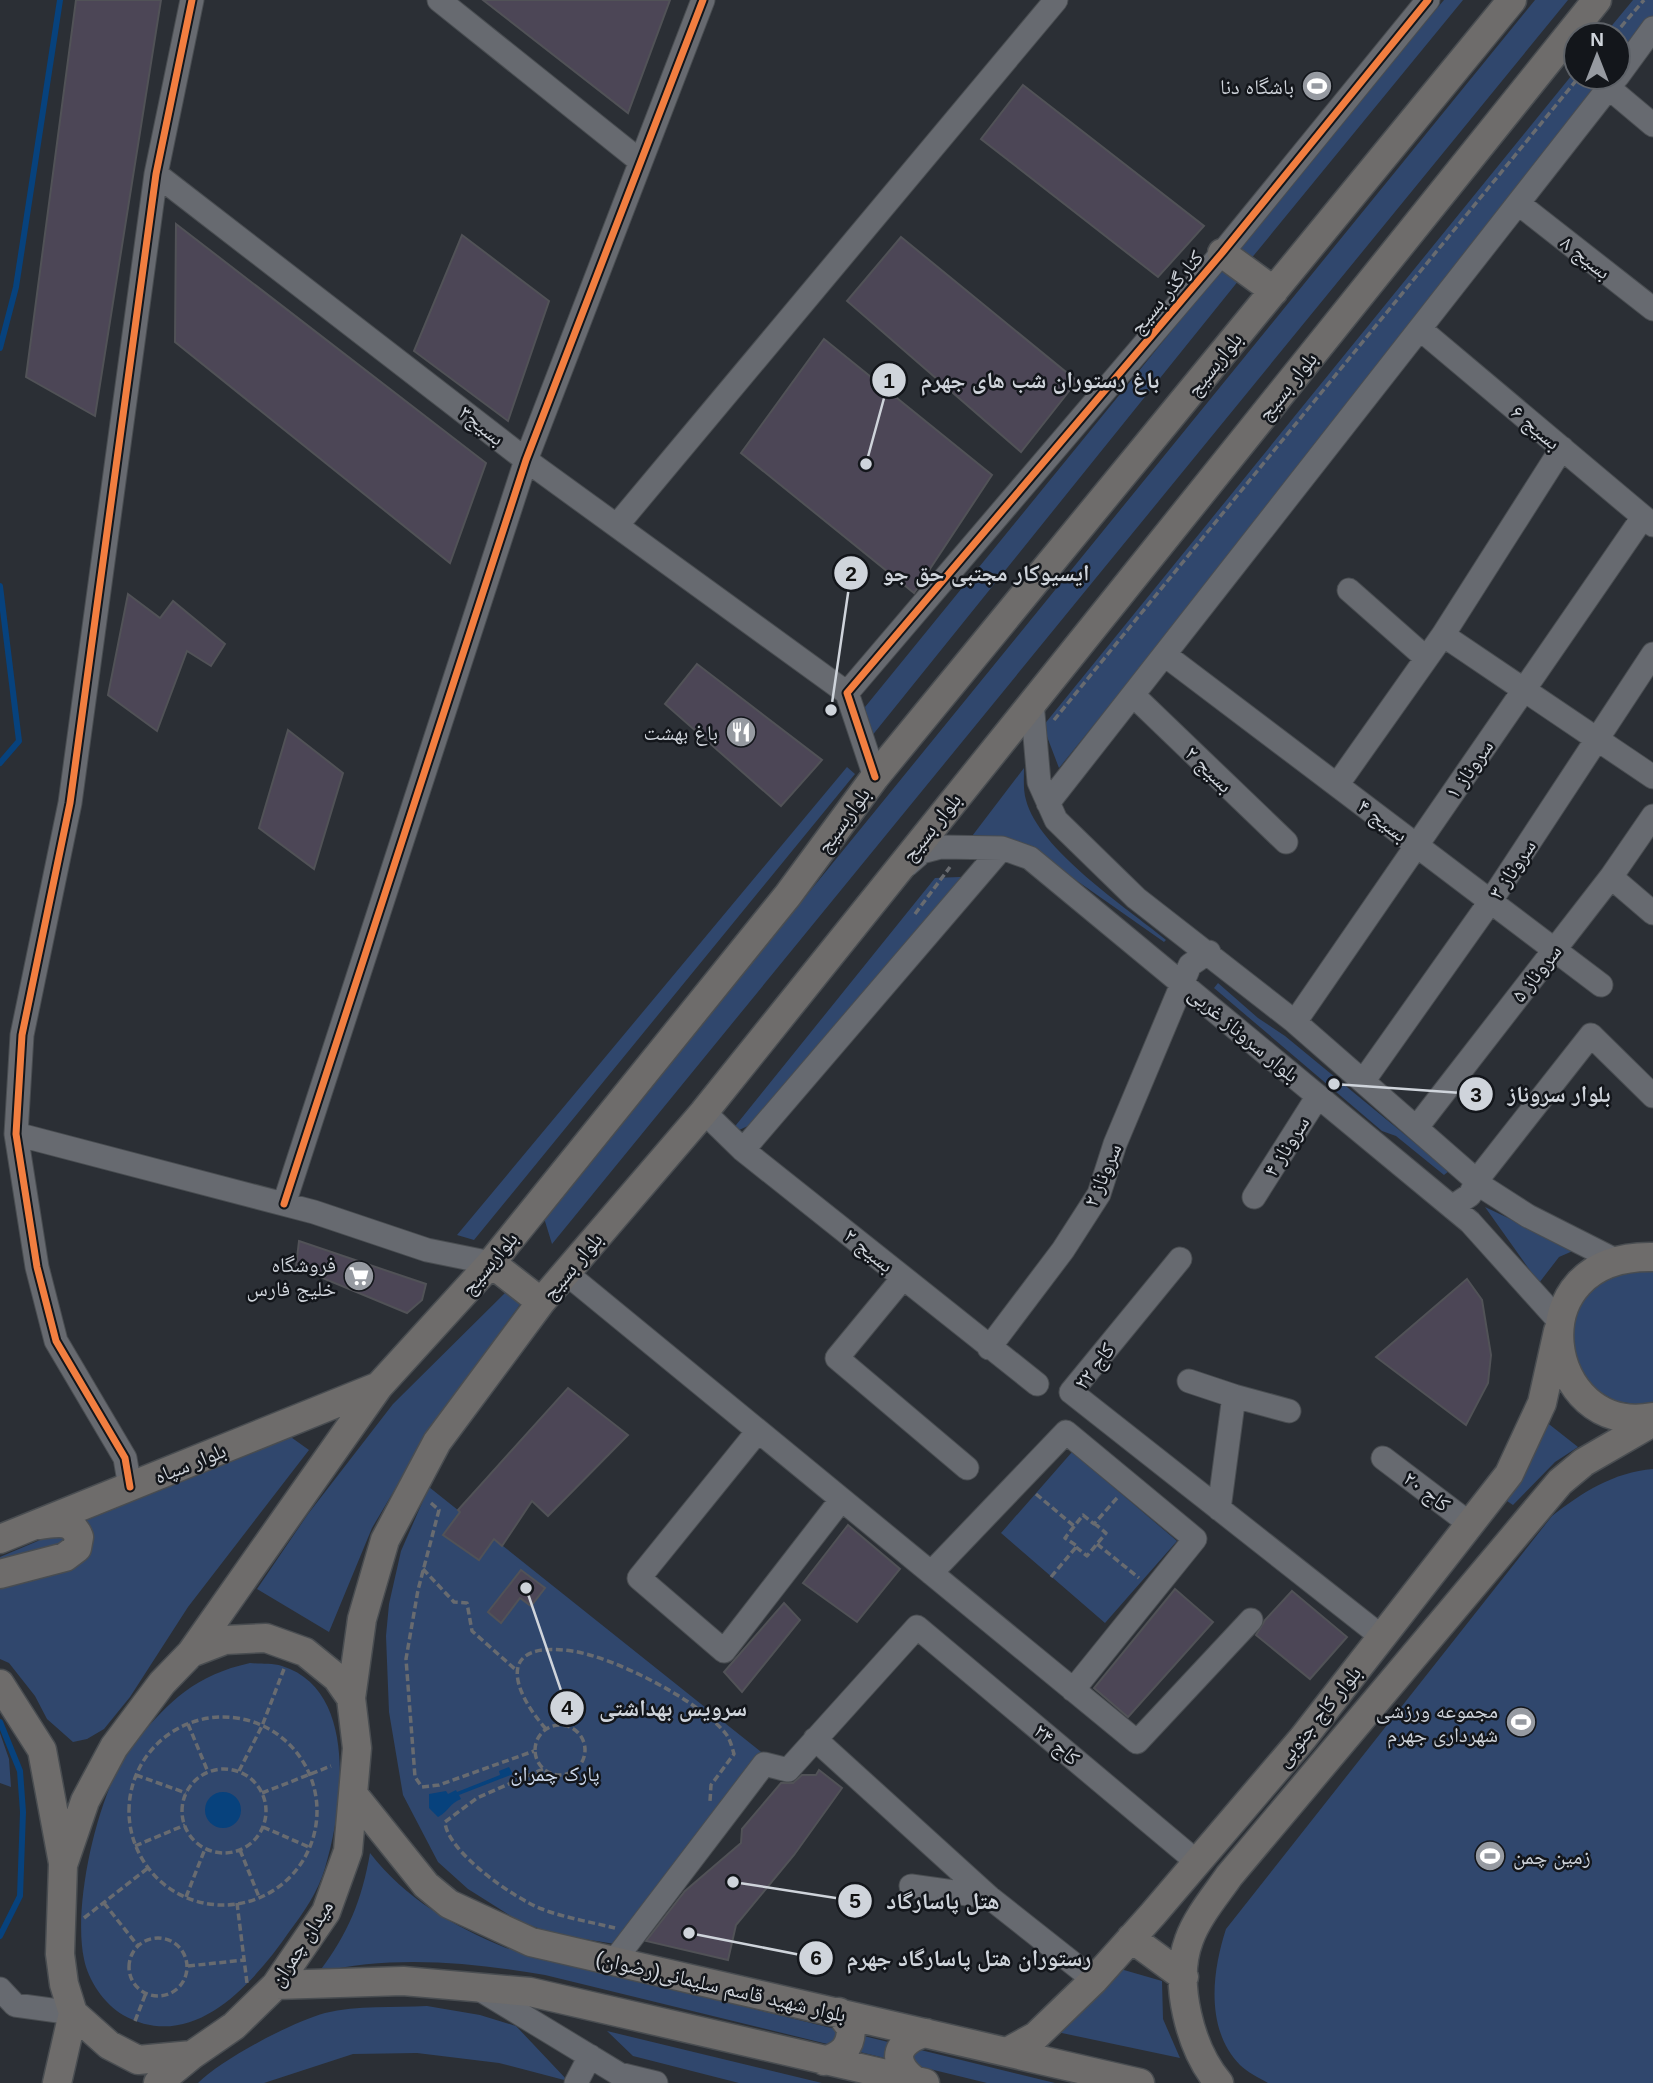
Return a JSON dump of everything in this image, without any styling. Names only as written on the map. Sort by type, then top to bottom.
[{"type":"main road","name":"بلواربسیج","points":[[191,1653],[379,1386],[491,1263],[788,895],[875,778],[1512,0]]},
{"type":"main road","name":"بلوار بسیج","points":[[351,1698],[362,1619],[385,1540],[437,1442],[541,1302],[704,1112],[1597,0]]},
{"type":"main road","points":[[1223,253],[1274,291]]},
{"type":"main road","name":"بلوار کاج جنوبی","points":[[1007,2052],[1036,2036],[1094,1979],[1303,1738],[1509,1474],[1542,1403],[1559,1326],[1567,1301],[1579,1283],[1595,1269],[1637,1256]]},
{"type":"main road","points":[[491,1263],[541,1302]]},
{"type":"main road","points":[[1559,1326],[1561,1358],[1572,1383],[1591,1403],[1615,1416],[1653,1420]]},
{"type":"main road","name":"بلوار سپاه","points":[[0,1539],[379,1386]]},
{"type":"main road","name":"بلوار کاج جنوبی","points":[[1219,2083],[1190,2031],[1184,1977],[1188,1940],[1229,1876],[1559,1482],[1584,1462],[1653,1420]]},
{"type":"main road","points":[[1473,1520],[1509,1543]]},
{"type":"main road","points":[[0,1574],[65,1557],[77,1548],[79,1537],[71,1525],[63,1522],[34,1526]]},
{"type":"main road","points":[[63,1865],[85,1801],[114,1747],[162,1683],[191,1653],[225,1640],[266,1638],[305,1652],[337,1678],[351,1698]]},
{"type":"main road","points":[[0,1684],[42,1750],[63,1865],[60,1954],[64,1984],[73,2013],[57,2083]]},
{"type":"main road","name":"میدان چمران","points":[[73,2013],[109,2045],[138,2060],[192,2055],[234,2026],[276,1985],[326,1912],[348,1851],[357,1748],[351,1698]]},
{"type":"main road","name":"بلوار شهید قاسم سلیمانی(رضوان)","points":[[354,1794],[426,1885],[449,1904],[531,1942],[1140,2083]]},
{"type":"main road","points":[[1131,1938],[1184,1977]]},
{"type":"main road","points":[[276,1985],[403,1981],[530,1992],[919,2082]]},
{"type":"main road","points":[[824,2061],[841,2055],[849,2045],[851,2028],[839,2012]]},
{"type":"main road","points":[[919,2082],[904,2072],[899,2054],[903,2043],[910,2036],[926,2033]]},
{"type":"main road","points":[[158,2083],[192,2055]]},
{"type":"street","points":[[130,1487],[125,1458],[56,1341],[37,1268],[16,1134],[22,1035],[70,803],[156,174],[192,0]]},
{"type":"street","points":[[439,0],[640,161]]},
{"type":"street","points":[[284,1204],[526,460],[703,0]]},
{"type":"street","points":[[618,524],[1056,0]]},
{"type":"street","name":"کنارگذر بسیج","points":[[847,693],[1223,253],[1427,0]]},
{"type":"street","points":[[1632,57],[1653,28]]},
{"type":"street","points":[[1048,803],[1606,91]]},
{"type":"street","points":[[1624,91],[1653,125]]},
{"type":"street","name":"بسیج۳","points":[[156,174],[526,460],[618,524],[847,693]]},
{"type":"street","name":"بسیج ۸","points":[[1519,204],[1653,309]]},
{"type":"street","name":"بسیج ۶","points":[[1420,329],[1648,521]]},
{"type":"street","points":[[1337,785],[1443,635],[1562,448]]},
{"type":"street","name":"سروناز ۱","points":[[1295,1022],[1524,690],[1648,521]]},
{"type":"street","points":[[1349,590],[1426,658]]},
{"type":"street","points":[[1443,635],[1653,777]]},
{"type":"street","name":"سروناز ۳","points":[[1364,1080],[1490,902],[1653,654]]},
{"type":"street","name":"بسیج ۴","points":[[1165,655],[1601,985]]},
{"type":"street","points":[[847,693],[875,778]]},
{"type":"street","name":"بسیج ۲","points":[[1133,695],[1286,842]]},
{"type":"street","name":"بلوار سروناز غربی","points":[[1032,702],[1039,782],[1056,820],[1136,898],[1209,952],[1295,1022],[1477,1180],[1528,1216],[1637,1256]]},
{"type":"street","name":"سروناز ۵","points":[[1417,1127],[1611,877],[1653,816]]},
{"type":"street","name":"بلوار سروناز غربی","points":[[891,878],[922,852],[941,847],[1003,848],[1030,858],[1452,1207],[1479,1231],[1559,1326]]},
{"type":"street","points":[[743,1150],[1003,848]]},
{"type":"street","points":[[1611,877],[1653,913]]},
{"type":"street","name":"سروناز ۲","points":[[989,1348],[1063,1250],[1099,1194],[1115,1144],[1184,985],[1190,965],[1209,952]]},
{"type":"street","points":[[1452,1207],[1470,1195],[1477,1180],[1591,1035],[1653,1096]]},
{"type":"street","name":"سروناز ۴","points":[[1254,1197],[1318,1096]]},
{"type":"street","name":"بسیج ۲","points":[[704,1112],[743,1150],[1037,1384]]},
{"type":"street","points":[[16,1134],[284,1204],[427,1250],[491,1263]]},
{"type":"street","name":"کاج ۲۲","points":[[1180,1259],[1071,1392],[1382,1637]]},
{"type":"street","points":[[566,1273],[1137,1742],[1251,1620]]},
{"type":"street","points":[[903,1278],[837,1358],[967,1468]]},
{"type":"street","points":[[1189,1381],[1289,1411]]},
{"type":"street","points":[[1219,1509],[1234,1396]]},
{"type":"street","points":[[758,1431],[639,1578],[724,1651],[841,1500]]},
{"type":"street","points":[[931,1573],[1066,1432],[1195,1539],[1073,1690]]},
{"type":"street","name":"کاج ۲۰","points":[[1383,1458],[1473,1520]]},
{"type":"street","name":"کاج ۲۴","points":[[815,1739],[917,1627],[1198,1862]]},
{"type":"street","points":[[614,1961],[764,1764],[788,1769],[815,1739],[989,1897],[1094,1979]]},
{"type":"street","points":[[911,1886],[989,1897]]},
{"type":"street","points":[[477,1987],[620,2074],[656,2083]]},
{"type":"street","points":[[0,1989],[15,2005],[73,2013]]},
{"type":"street","points":[[576,2083],[590,2056]]},
{"type":"path","points":[[1626,21],[1644,0]]},
{"type":"path","points":[[1034,743],[1568,91]]},
{"type":"path","points":[[1094,1523],[1121,1493]]},
{"type":"path","points":[[1036,1494],[1074,1526]]},
{"type":"path","points":[[425,1497],[439,1510],[437,1527],[423,1569],[405,1659],[415,1777],[422,1787],[439,1785],[534,1751]]},
{"type":"path","points":[[1083,1515],[1106,1534],[1087,1556],[1065,1538],[1074,1526],[1083,1515]]},
{"type":"path","points":[[1097,1544],[1142,1581]]},
{"type":"path","points":[[1051,1577],[1076,1547]]},
{"type":"path","points":[[423,1569],[454,1602],[467,1603],[472,1632],[516,1670],[522,1695],[546,1729]]},
{"type":"path","points":[[516,1670],[526,1656],[547,1650],[571,1651],[592,1655],[656,1682],[682,1699],[727,1735],[734,1754],[711,1786],[710,1810]]},
{"type":"path","points":[[239,1772],[262,1726],[285,1667]]},
{"type":"path","points":[[220,1717],[240,1719],[262,1726],[297,1753],[309,1773],[316,1796],[317,1820],[309,1847],[301,1864],[285,1881],[259,1897],[219,1905],[186,1897],[174,1891],[148,1867],[135,1846],[129,1824],[129,1804],[136,1775],[150,1750],[165,1737],[188,1724],[220,1717]]},
{"type":"path","points":[[188,1724],[208,1772]]},
{"type":"path","points":[[562,1725],[577,1732],[582,1738],[585,1755],[582,1762],[570,1773],[554,1775],[543,1769],[534,1751],[536,1742],[546,1729],[562,1725]]},
{"type":"path","points":[[262,1793],[340,1763]]},
{"type":"path","points":[[229,1769],[239,1772],[253,1779],[262,1793],[267,1812],[263,1828],[251,1844],[240,1850],[229,1853],[205,1849],[195,1842],[185,1825],[182,1806],[186,1793],[193,1782],[208,1772],[229,1769]]},
{"type":"path","points":[[543,1769],[463,1806],[445,1822],[446,1832],[458,1849],[517,1896],[542,1909],[626,1930]]},
{"type":"path","points":[[136,1775],[186,1793]]},
{"type":"path","points":[[135,1846],[185,1825]]},
{"type":"path","points":[[263,1828],[309,1847]]},
{"type":"path","points":[[186,1897],[205,1849]]},
{"type":"path","points":[[240,1850],[259,1897]]},
{"type":"path","points":[[83,1919],[148,1867]]},
{"type":"path","points":[[104,1903],[138,1946]]},
{"type":"path","points":[[237,1903],[247,1985]]},
{"type":"path","points":[[165,1938],[181,1948],[188,1966],[183,1983],[176,1990],[158,1996],[147,1993],[134,1983],[130,1974],[132,1954],[146,1940],[165,1938]]},
{"type":"path","points":[[188,1966],[244,1960]]},
{"type":"path","points":[[135,2021],[147,1993]]},
{"type":"green space","points":[[1444,0],[1463,0],[1250,260],[1235,249]]},
{"type":"green space","points":[[1535,0],[1568,0],[552,1244],[544,1218]]},
{"type":"green space","points":[[1633,0],[1653,0],[1653,28],[1632,57],[1632,21],[1616,21]]},
{"type":"green space","points":[[1562,87],[1562,91],[1606,91],[1059,768],[1043,726]]},
{"type":"green space","points":[[1222,269],[1239,280],[871,737],[865,707]]},
{"type":"green space","points":[[847,767],[855,774],[474,1240],[457,1235]]},
{"type":"green space","points":[[1024,768],[1026,800],[1034,819],[1048,838],[1065,858],[1166,940],[1164,942],[1063,871],[963,848]]},
{"type":"green space","points":[[983,876],[781,1111],[728,1135],[935,878]]},
{"type":"green space","points":[[1218,983],[1449,1171],[1444,1175],[1396,1136],[1382,1131],[1214,988]]},
{"type":"green space","points":[[1485,1207],[1575,1250],[1559,1257],[1539,1283]]},
{"type":"green space","points":[[1653,1265],[1653,1403],[1641,1405],[1616,1401],[1595,1389],[1580,1372],[1571,1352],[1574,1308],[1601,1274]]},
{"type":"green space","points":[[507,1291],[521,1303],[431,1428],[372,1528],[329,1632],[257,1589],[308,1514],[393,1404]]},
{"type":"green space","points":[[1545,1421],[1578,1447],[1555,1462],[1513,1505],[1504,1499]]},
{"type":"green space","points":[[288,1435],[309,1450],[188,1607],[130,1697],[104,1729],[87,1739],[73,1742],[47,1719],[35,1696],[9,1663],[0,1659],[0,1557]]},
{"type":"green space","points":[[1072,1452],[1177,1541],[1105,1623],[1001,1533]]},
{"type":"green space","name":"مجموعه ورزشی شهرداری جهرم","points":[[1653,1469],[1653,2083],[1268,2083],[1250,2072],[1240,2065],[1229,2051],[1216,2017],[1217,1963],[1226,1929],[1552,1516],[1599,1485],[1625,1474]]},
{"type":"green space","name":"پارک چمران","points":[[429,1487],[765,1755],[615,1944],[553,1934],[517,1920],[468,1889],[438,1862],[403,1795],[389,1712],[386,1636],[389,1604],[401,1551]]},
{"type":"green space","points":[[250,1663],[282,1666],[307,1679],[324,1699],[334,1725],[340,1784],[337,1814],[325,1868],[300,1917],[258,1972],[239,1991],[218,2008],[196,2020],[173,2026],[148,2025],[123,2015],[109,2005],[93,1983],[84,1959],[81,1936],[85,1878],[100,1815],[122,1761],[160,1714],[199,1682],[214,1674]]},
{"type":"green space","points":[[0,1733],[9,1759],[11,1787],[0,1783]]},
{"type":"green space","points":[[370,1853],[399,1884],[432,1910],[506,1948],[1055,2083],[987,2083],[517,1970],[403,1962],[375,1963],[319,1972],[338,1944],[352,1916],[363,1886]]},
{"type":"green space","points":[[1117,1968],[1162,1981],[1163,2019],[1180,2058],[1057,2032],[1078,2016]]},
{"type":"green space","points":[[427,2006],[480,2015],[516,2026],[568,2081],[499,2063],[417,2053],[353,2054],[264,2083],[198,2083],[240,2053],[277,2033],[325,2013],[376,2007]]},
{"type":"green space","points":[[607,2031],[822,2083],[739,2083],[633,2056]]},
{"type":"shaded area","points":[[509,1767],[513,1774],[459,1795],[461,1799],[438,1817],[429,1808],[429,1794],[457,1792],[500,1775],[499,1771]]},
{"type":"shaded area","points":[[223,1792],[235,1798],[241,1810],[235,1822],[223,1828],[211,1822],[205,1810],[211,1798]]},
{"type":"building","points":[[76,0],[161,0],[95,416],[26,377]]},
{"type":"building","points":[[483,0],[670,0],[628,113]]},
{"type":"building","points":[[1023,85],[1204,226],[1158,277],[981,139]]},
{"type":"building","points":[[176,224],[486,463],[450,563],[175,342]]},
{"type":"building","points":[[462,235],[549,301],[508,421],[414,351]]},
{"type":"building","points":[[901,237],[1077,381],[1021,452],[847,301]]},
{"type":"building","points":[[824,339],[992,475],[914,593],[741,453]]},
{"type":"building","points":[[128,594],[160,618],[173,601],[225,644],[211,666],[187,651],[157,731],[108,695]]},
{"type":"building","name":"باغ بهشت","points":[[697,664],[822,760],[781,806],[665,704]]},
{"type":"building","points":[[288,730],[343,773],[314,869],[259,828]]},
{"type":"building","name":"فروشگاه خلیج فارس","points":[[299,1241],[426,1284],[422,1300],[407,1313],[296,1267]]},
{"type":"building","points":[[1467,1279],[1482,1300],[1491,1355],[1488,1383],[1466,1425],[1376,1357]]},
{"type":"building","points":[[568,1388],[628,1435],[548,1516],[532,1501],[502,1546],[494,1539],[479,1560],[443,1535],[460,1512],[458,1510]]},
{"type":"building","points":[[848,1525],[900,1569],[857,1622],[803,1583]]},
{"type":"building","points":[[521,1570],[545,1588],[531,1606],[520,1598],[501,1623],[488,1612]]},
{"type":"building","points":[[1175,1589],[1213,1622],[1128,1717],[1094,1688]]},
{"type":"building","points":[[1292,1591],[1347,1637],[1310,1679],[1256,1635],[1265,1620]]},
{"type":"building","points":[[784,1603],[800,1620],[742,1692],[724,1672]]},
{"type":"building","points":[[819,1770],[842,1788],[794,1855],[736,1925],[728,1960],[646,1941],[685,1891],[741,1843],[742,1829],[781,1783],[793,1783],[802,1775],[816,1775]]},
{"type":"waterway","points":[[0,348],[16,287],[60,0]]},
{"type":"waterway","points":[[0,586],[19,741],[0,763]]},
{"type":"waterway","points":[[0,1722],[20,1771],[23,1812],[20,1896],[0,1936]]},
{"type":"cycle path","points":[[130,1487],[125,1458],[56,1341],[37,1267],[16,1134],[22,1035],[70,803],[156,174],[192,0]]},
{"type":"cycle path","points":[[284,1204],[526,460],[703,0]]},
{"type":"cycle path","points":[[875,777],[847,693],[1222,253],[1428,0]]},
{"type":"place","name":"باشگاه دنا","points":[[1317,86]]},
{"type":"place","name":"باغ رستوران شب های جهرم","points":[[866,464]]},
{"type":"place","name":"ایسیوکار مجتبی حق جو","points":[[831,710]]},
{"type":"place","name":"باغ بهشت","points":[[741,732]]},
{"type":"place","name":"بلوار سروناز","points":[[1334,1084]]},
{"type":"place","name":"فروشگاه خلیج فارس","points":[[359,1276]]},
{"type":"place","name":"سرویس بهداشتی","points":[[526,1588]]},
{"type":"place","name":"مجموعه ورزشی شهرداری جهرم","points":[[1521,1722]]},
{"type":"place","name":"زمین چمن","points":[[1490,1856]]},
{"type":"place","name":"هتل پاسارگاد","points":[[733,1882]]},
{"type":"place","name":"رستوران هتل پاسارگاد جهرم","points":[[689,1933]]}]
